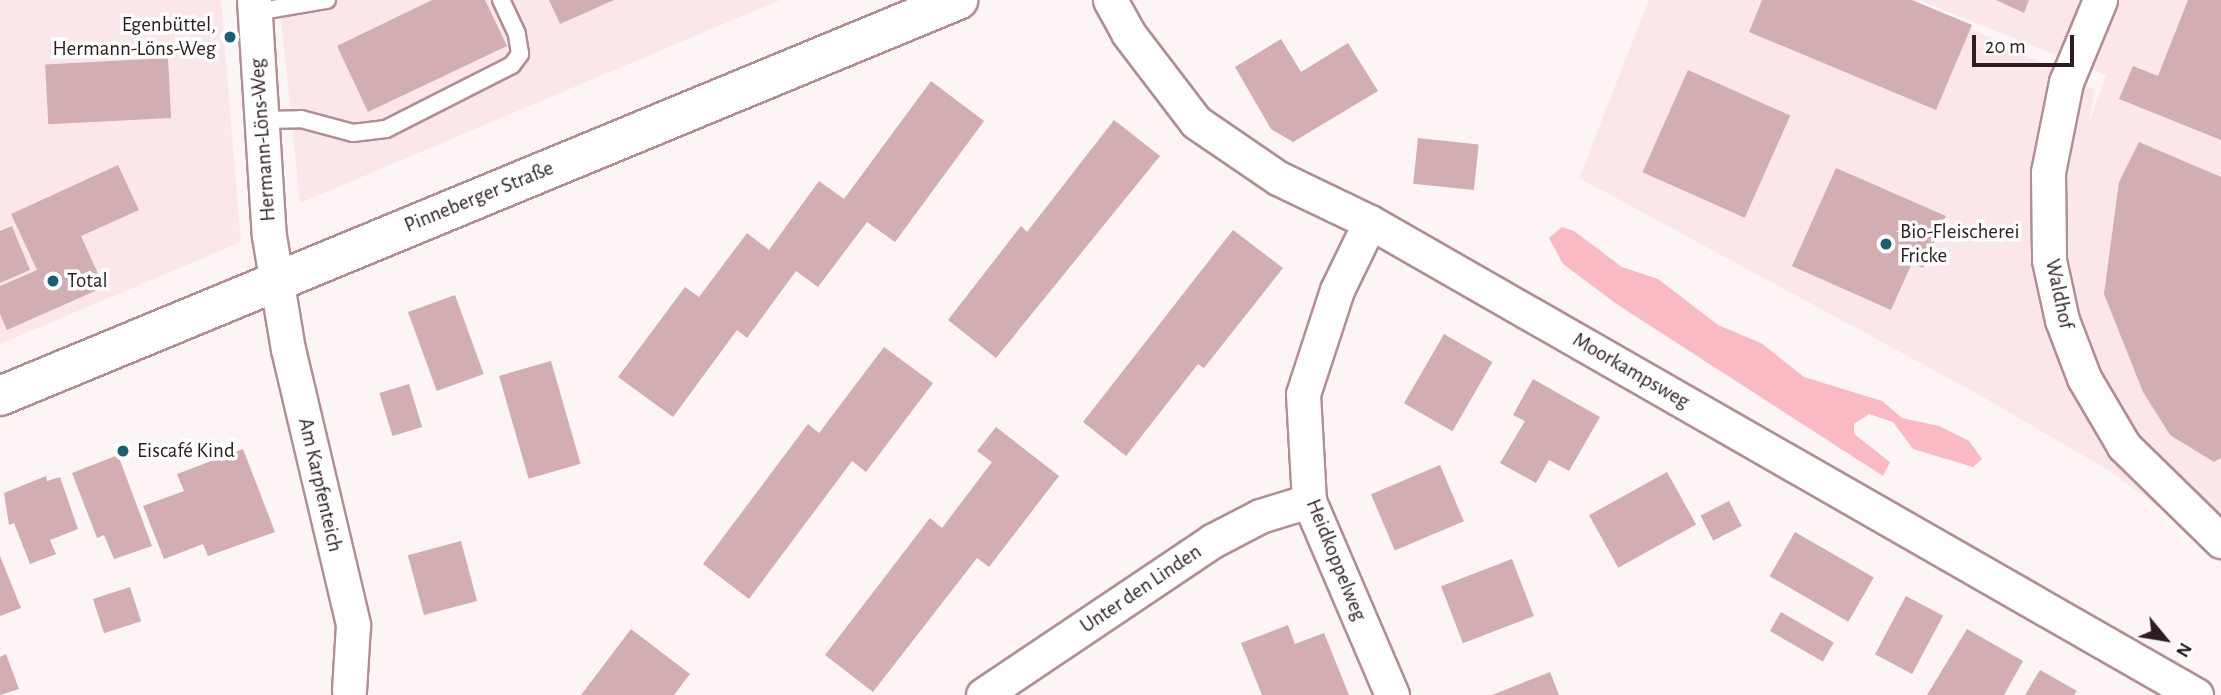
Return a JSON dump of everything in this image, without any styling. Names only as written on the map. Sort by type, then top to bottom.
[{"type":"main road","name":"Pinneberger Straße","points":[[0,396],[958,0]]},
{"type":"street","name":"Moorkampsweg","points":[[1110,0],[1128,33],[1196,122],[1278,178],[1370,222],[2196,695]]},
{"type":"street","name":"Waldhof","points":[[2100,0],[2066,82],[2048,172],[2049,260],[2054,284],[2062,320],[2084,379],[2124,446],[2218,531]]},
{"type":"street","name":"Hermann-Löns-Weg","points":[[255,6],[276,280]]},
{"type":"street","name":"Heidkoppelweg","points":[[1370,222],[1337,289],[1303,394],[1309,501],[1392,695]]},
{"type":"street","name":"Am Karpfenteich","points":[[276,280],[353,625],[349,691]]},
{"type":"street","name":"Unter den Linden","points":[[983,695],[1212,541],[1260,516],[1309,501]]},
{"type":"lane","points":[[255,6],[327,0]]},
{"type":"lane","points":[[262,120],[301,119],[353,133],[386,129],[512,65],[520,54],[517,34],[501,0]]},
{"type":"shaded area","points":[[0,0],[221,0],[241,242],[0,344]]},
{"type":"shaded area","points":[[279,0],[780,0],[300,203]]},
{"type":"shaded area","points":[[1649,0],[1914,0],[2095,90],[2089,122],[2106,75],[1919,0],[2221,0],[2221,553],[2108,470],[1976,393],[1579,178]]},
{"type":"shaded area","points":[[1562,227],[1574,231],[1622,267],[1658,279],[1718,325],[1761,343],[1804,377],[1882,401],[1902,418],[1939,426],[1969,441],[1982,459],[1973,467],[1913,449],[1893,422],[1869,414],[1854,424],[1854,434],[1890,462],[1883,476],[1618,305],[1563,264],[1549,238]]},
{"type":"building","points":[[432,0],[485,0],[507,46],[368,112],[337,46]]},
{"type":"building","points":[[549,0],[614,0],[560,24]]},
{"type":"building","points":[[1762,0],[1912,0],[1972,25],[1936,110],[1749,32]]},
{"type":"building","points":[[1996,0],[2029,0],[2024,13]]},
{"type":"building","points":[[2188,0],[2221,0],[2221,140],[2119,99],[2133,66],[2158,76]]},
{"type":"building","points":[[1281,39],[1301,72],[1348,43],[1378,91],[1293,142],[1271,129],[1235,67]]},
{"type":"building","points":[[168,58],[171,118],[48,124],[45,64]]},
{"type":"building","points":[[1688,70],[1790,116],[1745,218],[1642,172]]},
{"type":"building","points":[[931,81],[984,121],[895,242],[867,222],[818,287],[796,271],[747,338],[737,330],[673,417],[618,377],[685,287],[699,297],[747,233],[769,250],[819,181],[844,199]]},
{"type":"building","points":[[1114,120],[1160,156],[996,358],[948,320],[1021,226],[1027,232]]},
{"type":"building","points":[[1418,138],[1479,144],[1474,190],[1413,184]]},
{"type":"building","points":[[2139,142],[2221,177],[2221,458],[2214,462],[2170,435],[2143,392],[2104,294],[2119,182]]},
{"type":"building","points":[[118,165],[139,210],[81,236],[104,287],[7,330],[0,314],[0,286],[37,270],[11,214]]},
{"type":"building","points":[[1836,168],[1946,216],[1923,268],[1912,263],[1891,310],[1792,266]]},
{"type":"building","points":[[12,226],[30,270],[0,283],[0,231]]},
{"type":"building","points":[[1233,230],[1283,268],[1204,368],[1198,364],[1126,456],[1083,422]]},
{"type":"building","points":[[455,295],[484,374],[437,391],[408,312]]},
{"type":"building","points":[[1444,334],[1492,362],[1452,431],[1404,403]]},
{"type":"building","points":[[884,347],[933,383],[866,472],[852,461],[749,599],[703,564],[808,424],[819,433]]},
{"type":"building","points":[[551,361],[580,464],[529,479],[499,376]]},
{"type":"building","points":[[1533,379],[1600,417],[1569,471],[1549,460],[1536,483],[1500,463],[1525,421],[1513,415]]},
{"type":"building","points":[[409,384],[422,427],[393,436],[379,393]]},
{"type":"building","points":[[996,427],[1059,476],[989,567],[977,558],[873,692],[825,655],[930,518],[942,528],[992,462],[977,451]]},
{"type":"building","points":[[243,449],[275,532],[208,556],[203,544],[164,559],[143,506],[184,491],[177,474]]},
{"type":"building","points":[[118,455],[152,546],[114,559],[104,535],[97,538],[72,473]]},
{"type":"building","points":[[1440,465],[1464,521],[1395,550],[1371,494]]},
{"type":"building","points":[[1667,472],[1696,524],[1618,568],[1589,515]]},
{"type":"building","points":[[46,476],[47,481],[60,477],[78,529],[50,540],[56,554],[30,564],[14,523],[9,525],[4,493]]},
{"type":"building","points":[[1729,501],[1742,526],[1713,540],[1700,516]]},
{"type":"building","points":[[1795,532],[1874,578],[1848,622],[1770,576]]},
{"type":"building","points":[[461,541],[477,601],[424,615],[408,555]]},
{"type":"building","points":[[0,556],[21,608],[0,616]]},
{"type":"building","points":[[1512,559],[1534,616],[1463,643],[1441,586]]},
{"type":"building","points":[[130,587],[141,621],[104,633],[93,599]]},
{"type":"building","points":[[1906,596],[1943,616],[1912,674],[1875,654]]},
{"type":"building","points":[[1781,612],[1834,642],[1823,662],[1770,631]]},
{"type":"building","points":[[1288,625],[1295,644],[1324,633],[1349,695],[1262,695],[1241,643]]},
{"type":"building","points":[[631,629],[690,674],[674,695],[581,695]]},
{"type":"building","points":[[1967,629],[2023,661],[2004,695],[1927,695]]},
{"type":"building","points":[[6,654],[19,689],[0,695],[0,657]]},
{"type":"building","points":[[2040,670],[2077,691],[2074,695],[2025,695]]},
{"type":"building","points":[[1550,672],[1559,695],[1492,695]]},
{"type":"place","name":"Egenbüttel, Hermann-Löns-Weg","points":[[230,37]]},
{"type":"place","name":"Bio-Fleischerei Fricke","points":[[1886,244]]},
{"type":"place","name":"Total","points":[[53,281]]},
{"type":"place","name":"Eiscafé Kind","points":[[123,451]]}]
